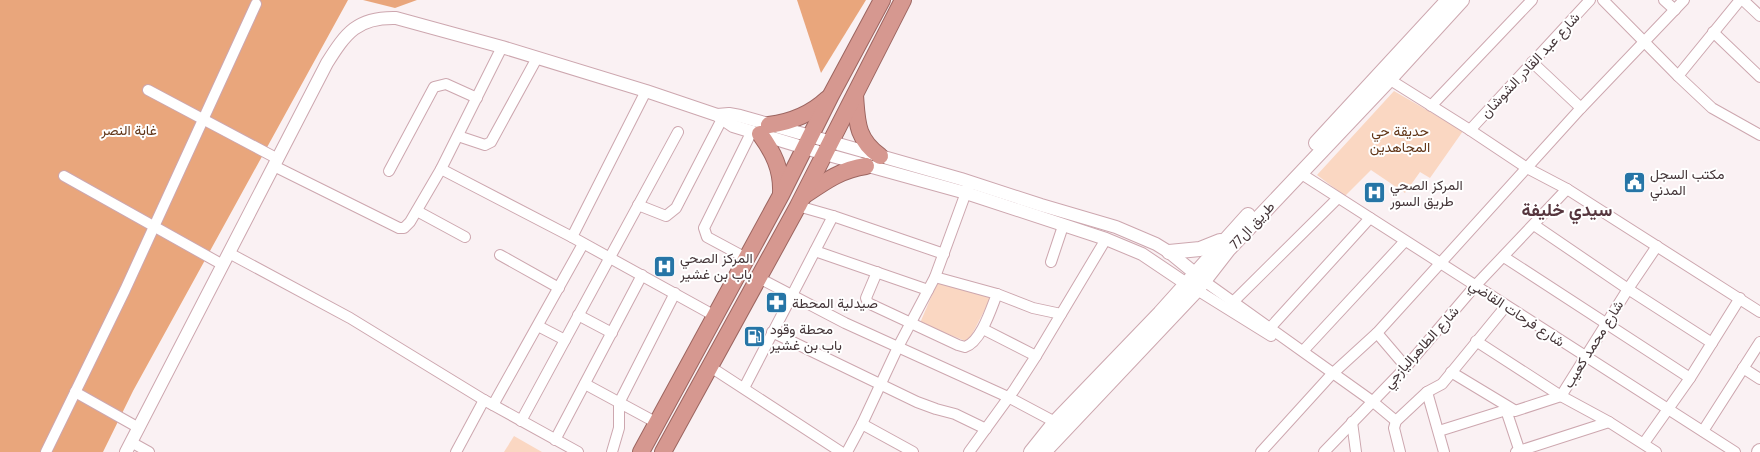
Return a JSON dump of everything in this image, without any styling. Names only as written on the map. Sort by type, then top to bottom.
[{"type":"highway","points":[[641,452],[781,196],[831,95],[882,0]]},
{"type":"highway","points":[[663,452],[801,201],[903,0]]},
{"type":"highway","points":[[781,196],[781,182],[775,156],[760,130],[798,118],[816,108],[831,95]]},
{"type":"highway","points":[[855,95],[860,134],[868,146],[880,156]]},
{"type":"highway","points":[[801,201],[836,174],[850,168],[866,166]]},
{"type":"main road","name":"طريق ال77","points":[[1044,452],[1196,282],[1300,173],[1384,77],[1448,0]]},
{"type":"main road","name":"طريق ال77","points":[[1384,77],[1462,0]]},
{"type":"main road","points":[[1031,452],[1055,422],[1196,282],[1226,238],[1384,77]]},
{"type":"main road","points":[[1169,252],[1200,249],[1226,238]]},
{"type":"street","points":[[1431,106],[1532,0]]},
{"type":"street","name":"شارع عبد القادر الشوشان","points":[[1470,130],[1590,0]]},
{"type":"street","points":[[1603,0],[1712,108],[1760,135]]},
{"type":"street","points":[[1664,0],[1674,10]]},
{"type":"street","points":[[1261,452],[1333,374],[1376,333],[1581,108],[1684,0]]},
{"type":"street","points":[[1678,76],[1740,0]]},
{"type":"street","points":[[1743,0],[1760,16]]},
{"type":"street","points":[[46,452],[125,290],[256,4]]},
{"type":"street","points":[[149,452],[129,447],[327,63],[343,38],[350,31],[371,20],[382,18],[396,18],[502,47],[646,91],[719,117],[733,126],[760,130],[808,142],[827,148],[866,166],[968,187],[1041,205],[1116,227],[1156,244],[1169,252],[1196,282],[1347,382],[1396,421]]},
{"type":"street","points":[[1713,32],[1760,77]]},
{"type":"street","points":[[148,90],[203,119],[276,162],[399,228],[404,228],[408,225],[417,212],[441,169],[502,47]]},
{"type":"street","points":[[458,136],[485,145],[491,142],[537,58]]},
{"type":"street","points":[[1532,62],[1581,108]]},
{"type":"street","points":[[1384,77],[1470,130],[1527,168],[1567,189],[1760,312]]},
{"type":"street","points":[[389,172],[434,87],[446,84],[477,98]]},
{"type":"street","points":[[572,237],[646,91]]},
{"type":"street","points":[[719,117],[734,115],[760,130]]},
{"type":"street","points":[[638,205],[666,216],[676,208],[719,117]]},
{"type":"street","points":[[746,258],[707,237],[704,228],[760,130]]},
{"type":"street","points":[[521,421],[678,132]]},
{"type":"street","points":[[827,148],[880,156],[968,187],[1063,226],[1106,239],[1142,254],[1233,302],[1333,374]]},
{"type":"street","points":[[441,169],[572,237],[715,316]]},
{"type":"street","name":"شارع فرحات القاضي","points":[[1300,173],[1735,452]]},
{"type":"street","points":[[64,176],[223,265]]},
{"type":"street","points":[[847,452],[862,424],[898,347],[936,277],[968,187]]},
{"type":"street","name":"شارع الطاهراليازجي","points":[[1324,452],[1406,367],[1475,286],[1567,189]]},
{"type":"street","points":[[1233,302],[1338,198]]},
{"type":"street","points":[[801,201],[833,216],[944,254]]},
{"type":"street","points":[[417,212],[465,237]]},
{"type":"street","points":[[744,388],[833,216]]},
{"type":"street","points":[[1270,328],[1370,218]]},
{"type":"street","points":[[1534,225],[1628,289],[1712,343]]},
{"type":"street","points":[[1051,262],[1063,226]]},
{"type":"street","points":[[969,452],[1036,356],[1106,239]]},
{"type":"street","points":[[1303,351],[1405,241]]},
{"type":"street","points":[[456,452],[538,326],[583,244]]},
{"type":"street","name":"شارع محمد كعيب","points":[[1439,431],[1561,396],[1628,289],[1657,246]]},
{"type":"street","points":[[815,251],[928,290]]},
{"type":"street","points":[[229,254],[350,318],[521,421],[578,452]]},
{"type":"street","points":[[500,255],[559,288]]},
{"type":"street","points":[[1504,257],[1690,378]]},
{"type":"street","points":[[877,272],[866,300],[868,303],[965,347],[973,343],[983,329],[997,294]]},
{"type":"street","points":[[555,440],[642,275]]},
{"type":"street","points":[[936,277],[997,294],[1033,308],[1061,314]]},
{"type":"street","points":[[759,278],[898,347],[1008,397],[1055,422]]},
{"type":"street","points":[[612,452],[619,428],[619,403],[675,293]]},
{"type":"street","points":[[1476,341],[1561,396],[1609,422],[1649,449],[1669,410],[1740,298]]},
{"type":"street","points":[[1400,452],[1394,428],[1396,421],[1427,392],[1442,384],[1506,306]]},
{"type":"street","points":[[578,315],[612,333]]},
{"type":"street","points":[[538,326],[565,340]]},
{"type":"street","points":[[983,329],[1036,356]]},
{"type":"street","points":[[772,332],[928,407],[955,414],[986,429]]},
{"type":"street","points":[[1376,333],[1406,367]]},
{"type":"street","points":[[1703,431],[1760,342]]},
{"type":"street","points":[[709,366],[841,452]]},
{"type":"street","points":[[1743,368],[1760,379]]},
{"type":"street","points":[[1451,372],[1511,410],[1518,452],[1609,422]]},
{"type":"street","points":[[585,384],[657,423]]},
{"type":"street","points":[[75,392],[139,428]]},
{"type":"street","points":[[1427,392],[1444,452]]},
{"type":"street","points":[[1352,422],[1356,452]]},
{"type":"street","points":[[862,424],[913,452]]},
{"type":"green space","name":"غابة النصر","points":[[0,0],[348,0],[133,391],[103,452],[0,452]]},
{"type":"green space","points":[[363,0],[417,0],[395,8]]},
{"type":"green space","points":[[797,0],[866,0],[821,73]]},
{"type":"green space","name":"حديقة حي المجاهدين","points":[[1394,91],[1463,131],[1430,178],[1420,172],[1405,193],[1371,170],[1345,196],[1317,175]]},
{"type":"green space","points":[[938,281],[993,294],[968,342],[920,323]]},
{"type":"green space","points":[[514,436],[542,452],[504,452]]},
{"type":"place","name":"مكتب السجل المدني","points":[[1635,182]]},
{"type":"place","name":"المركز الصحي طريق السور","points":[[1374,193]]},
{"type":"place","name":"المركز الصحي باب بن غشير","points":[[664,266]]},
{"type":"place","name":"صيدلية المحطة","points":[[776,303]]},
{"type":"place","name":"محطة وقود باب بن غشير","points":[[755,337]]},
{"type":"district","name":"سيدي خليفة","points":[[1567,210]]}]
